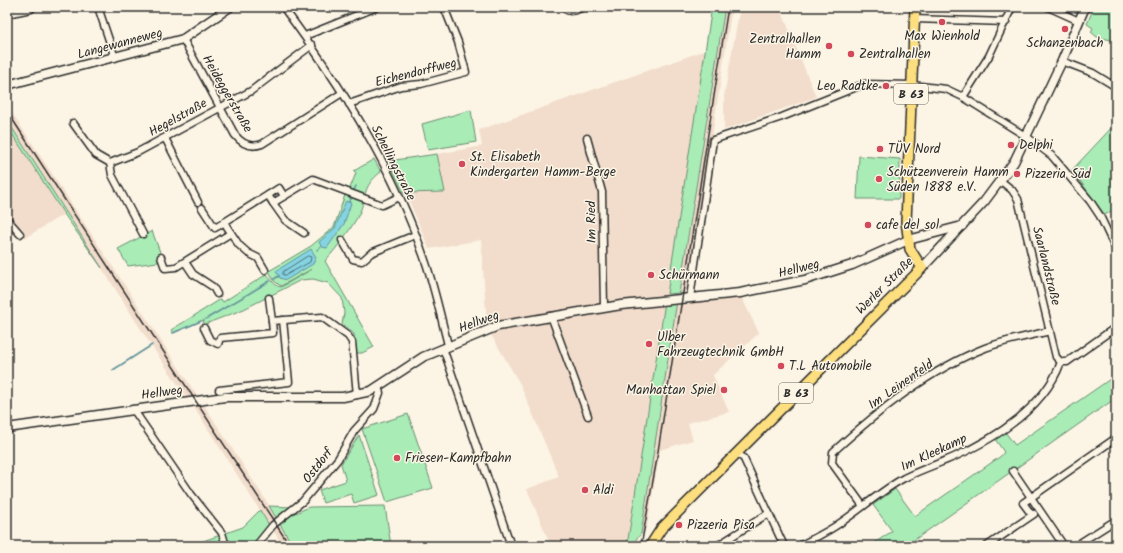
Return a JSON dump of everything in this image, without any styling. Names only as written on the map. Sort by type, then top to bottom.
[{"type":"main road","name":"B 63","points":[[915,7],[906,203],[908,240],[914,257],[922,268]]},
{"type":"main road","name":"Werler Straße","points":[[650,546],[661,529],[922,268]]},
{"type":"street","points":[[7,14],[31,9],[33,7]]},
{"type":"street","points":[[98,7],[115,58]]},
{"type":"street","name":"Langewanneweg","points":[[8,82],[115,58],[183,39],[230,7]]},
{"type":"street","name":"Schellingstraße","points":[[283,7],[312,45],[382,160],[416,235],[426,264],[445,347],[511,546]]},
{"type":"street","points":[[304,36],[377,7]]},
{"type":"street","name":"Eichendorffweg","points":[[349,104],[401,86],[421,84],[466,72],[456,36],[444,7]]},
{"type":"street","points":[[564,8],[572,12],[584,7]]},
{"type":"street","points":[[963,97],[989,56],[1012,7]]},
{"type":"street","points":[[1048,7],[1079,21]]},
{"type":"street","name":"Werler Straße","points":[[922,268],[962,226],[1001,181],[1014,162],[1062,61],[1085,7]]},
{"type":"street","points":[[914,19],[1006,22]]},
{"type":"street","name":"Heideggerstraße","points":[[183,39],[219,108],[237,138],[247,145],[256,146],[282,133],[342,93]]},
{"type":"street","name":"Hegelstraße","points":[[110,163],[138,152],[251,91],[312,45]]},
{"type":"street","points":[[1062,61],[1093,73],[1116,86]]},
{"type":"street","points":[[690,298],[713,140],[800,110],[864,84],[936,87],[963,97],[1027,137],[1052,156],[1082,189],[1100,216],[1116,250]]},
{"type":"street","points":[[73,123],[96,155],[110,163],[112,176],[143,234]]},
{"type":"street","points":[[165,138],[200,205],[221,239]]},
{"type":"street","name":"Im Ried","points":[[587,138],[602,192],[604,307]]},
{"type":"street","points":[[273,203],[313,179],[382,205],[399,197]]},
{"type":"street","name":"Saarlandstraße","points":[[1001,181],[1012,190],[1018,199],[1056,357],[1061,362]]},
{"type":"street","points":[[215,228],[279,188],[284,196]]},
{"type":"street","points":[[268,195],[285,220],[304,233]]},
{"type":"street","points":[[7,219],[20,234]]},
{"type":"street","points":[[224,222],[239,245],[248,253],[258,258],[265,270]]},
{"type":"street","name":"Hellweg","points":[[7,428],[226,397],[343,397],[357,395],[378,387],[411,364],[445,347],[498,326],[604,307],[740,293],[805,280],[834,271],[908,240],[962,226]]},
{"type":"street","points":[[161,257],[165,268],[176,267],[231,233]]},
{"type":"street","points":[[342,240],[353,259],[362,261],[371,253],[416,235]]},
{"type":"street","points":[[185,262],[192,274],[213,287],[217,294]]},
{"type":"street","points":[[269,298],[273,333]]},
{"type":"street","points":[[551,316],[588,416]]},
{"type":"street","points":[[272,321],[322,317],[348,336],[352,342],[357,395]]},
{"type":"street","points":[[219,390],[289,382],[283,320]]},
{"type":"street","points":[[1061,362],[1067,362],[1116,327]]},
{"type":"street","points":[[204,328],[210,340],[218,344],[220,338],[284,332]]},
{"type":"street","name":"Im Leinenfeld","points":[[863,506],[832,463],[834,452],[856,431],[906,393],[958,361],[999,343],[1050,331]]},
{"type":"street","name":"Im Kleekamp","points":[[799,546],[834,527],[905,478],[968,450],[992,437],[1020,417],[1043,394],[1056,378],[1061,362]]},
{"type":"street","name":"Ostdorf","points":[[256,546],[271,527],[290,513],[316,488],[338,459],[354,431],[374,409],[380,393],[378,387]]},
{"type":"street","points":[[133,409],[191,494],[222,533],[226,546]]},
{"type":"street","points":[[1032,515],[1023,503],[1116,438]]},
{"type":"street","points":[[738,452],[744,459],[784,546]]},
{"type":"street","points":[[1013,472],[1064,546]]},
{"type":"street","points":[[987,546],[1040,510]]},
{"type":"street","points":[[717,546],[769,513]]},
{"type":"street","points":[[1075,546],[1116,520]]},
{"type":"shaded area","points":[[725,7],[732,7],[688,293],[679,293]]},
{"type":"shaded area","points":[[740,7],[780,7],[816,97],[724,130],[724,96]]},
{"type":"shaded area","points":[[706,50],[627,546],[551,546],[527,489],[559,477],[520,384],[487,328],[481,240],[429,249],[406,193],[444,192],[437,154],[482,146],[479,130]]},
{"type":"shaded area","points":[[7,105],[198,397],[189,401],[151,345],[7,120]]},
{"type":"shaded area","points":[[7,126],[64,214],[25,238],[7,221]]},
{"type":"shaded area","points":[[740,294],[759,333],[713,375],[729,412],[688,423],[693,440],[660,450],[647,527],[641,534],[677,301]]},
{"type":"shaded area","points":[[202,402],[278,519],[269,525],[192,404]]},
{"type":"shaded area","points":[[279,524],[293,546],[283,546],[272,529]]},
{"type":"green space","points":[[712,7],[725,7],[679,293],[667,294]]},
{"type":"green space","points":[[1094,7],[1116,7],[1116,41],[1097,37],[1091,32],[1093,28],[1087,24]]},
{"type":"green space","points":[[471,110],[476,142],[428,150],[422,124]]},
{"type":"green space","points":[[7,120],[102,268],[64,214],[7,126]]},
{"type":"green space","points":[[1116,123],[1116,208],[1105,215],[1072,170]]},
{"type":"green space","points":[[437,154],[445,192],[404,193],[388,161]]},
{"type":"green space","name":"Schützenverein Hamm Süden 1888 e.V.","points":[[859,156],[900,159],[899,199],[857,199]]},
{"type":"green space","points":[[374,159],[381,172],[374,178],[367,188],[360,211],[354,224],[325,261],[374,347],[362,353],[356,353],[354,334],[342,324],[344,313],[342,298],[328,283],[313,279],[301,280],[244,309],[203,325],[204,320],[173,333],[171,330],[221,299],[223,302],[267,274],[275,284],[281,287],[312,269],[281,286],[274,281],[269,271],[311,246],[334,227],[346,192],[348,193],[356,173],[354,171]]},
{"type":"green space","points":[[152,231],[160,252],[158,262],[128,266],[118,249]]},
{"type":"green space","points":[[677,301],[641,534],[630,546],[627,546],[665,302]]},
{"type":"green space","points":[[1116,375],[1116,398],[920,536],[905,546],[870,546],[892,531],[873,505],[895,489],[915,516],[1001,456],[1004,452],[995,439],[1005,432],[1015,445]]},
{"type":"green space","name":"Friesen-Kampfbahn","points":[[408,414],[433,488],[387,502],[362,429]]},
{"type":"green space","points":[[359,435],[379,495],[354,503],[351,494],[323,503],[319,490],[346,481],[341,464]]},
{"type":"green space","points":[[269,506],[292,507],[296,513],[309,507],[385,506],[391,546],[293,546]]},
{"type":"green space","points":[[260,510],[269,525],[254,546],[189,546],[243,527]]},
{"type":"water","points":[[346,201],[351,203],[344,224],[327,248],[322,247],[319,242],[335,228]]},
{"type":"water","points":[[311,249],[316,257],[313,264],[286,280],[280,278],[276,271]]},
{"type":"waterway","points":[[353,192],[356,186]]},
{"type":"waterway","points":[[349,202],[352,197]]},
{"type":"waterway","points":[[317,250],[321,246]]},
{"type":"waterway","points":[[274,279],[279,276]]},
{"type":"waterway","points":[[206,319],[270,281]]},
{"type":"waterway","points":[[173,333],[201,321]]},
{"type":"waterway","points":[[113,370],[152,345]]},
{"type":"railway","points":[[641,546],[656,464],[728,7]]},
{"type":"railway","points":[[7,111],[290,546]]},
{"type":"place","name":"Max Wienhold","points":[[942,22]]},
{"type":"place","name":"Schanzenbach","points":[[1065,29]]},
{"type":"place","name":"Zentralhallen Hamm","points":[[829,46]]},
{"type":"place","name":"Zentralhallen","points":[[851,54]]},
{"type":"place","name":"Leo Radtke","points":[[886,86]]},
{"type":"place","name":"Delphi","points":[[1011,145]]},
{"type":"place","name":"TÜV Nord","points":[[880,149]]},
{"type":"place","name":"St. Elisabeth Kindergarten Hamm-Berge","points":[[462,164]]},
{"type":"place","name":"Pizzeria Süd","points":[[1017,174]]},
{"type":"place","name":"Schützenverein Hamm Süden 1888 e.V.","points":[[879,179]]},
{"type":"place","name":"cafe del sol","points":[[868,225]]},
{"type":"place","name":"Schürmann","points":[[651,275]]},
{"type":"place","name":"Ulber Fahrzeugtechnik GmbH","points":[[649,344]]},
{"type":"place","name":"T.L Automobile","points":[[781,366]]},
{"type":"place","name":"Manhattan Spiel","points":[[724,390]]},
{"type":"place","name":"Friesen-Kampfbahn","points":[[397,458]]},
{"type":"place","name":"Aldi","points":[[585,490]]},
{"type":"place","name":"Pizzeria Pisa","points":[[679,525]]}]
